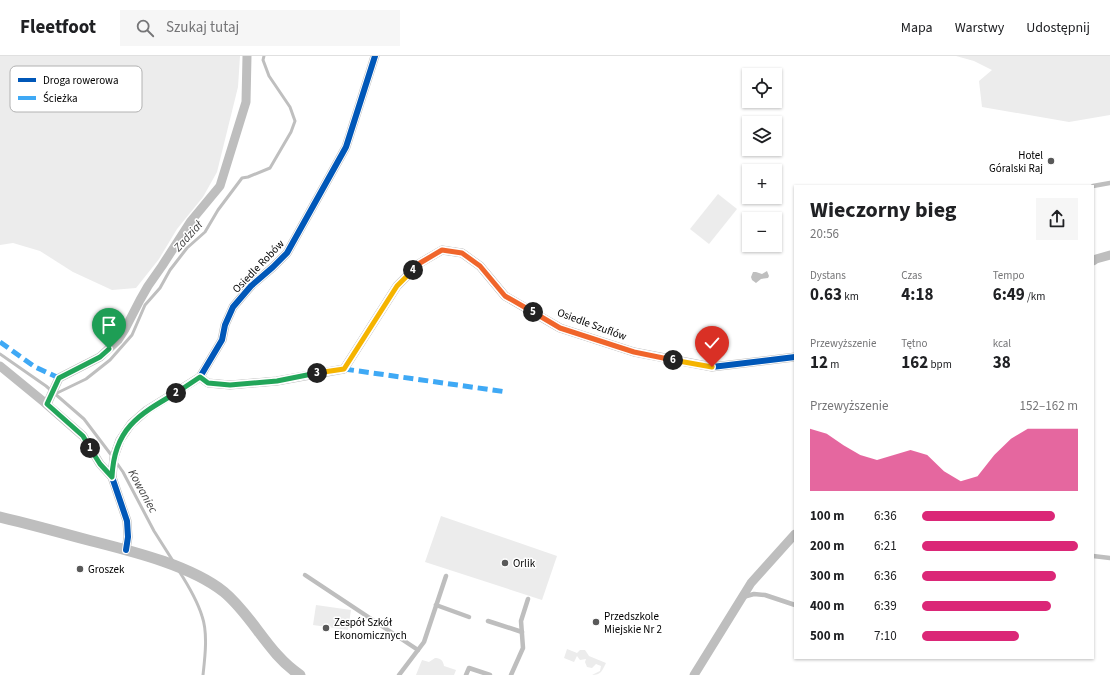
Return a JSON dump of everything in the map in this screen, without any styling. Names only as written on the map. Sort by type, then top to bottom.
[{"type":"street","points":[[47,404],[59,378],[100,357],[118,340],[148,286],[191,221],[220,186],[246,102],[246,56]]},
{"type":"street","name":"Osiedle Robów","points":[[126,550],[128,537],[127,521],[112,477],[117,448],[124,433],[131,424],[147,410],[200,377],[222,340],[225,325],[233,307],[251,286],[287,253],[346,147],[374,56]]},
{"type":"street","name":"Osiedle Szuflów","points":[[200,377],[208,383],[230,385],[277,381],[344,369],[397,286],[420,263],[442,250],[462,253],[480,266],[505,296],[560,328],[634,352],[712,367],[794,357]]},
{"type":"street","points":[[1094,260],[1110,255]]},
{"type":"street","points":[[0,366],[47,404],[83,436],[100,464],[112,477]]},
{"type":"street","points":[[0,517],[126,550],[195,574],[211,583],[232,600],[278,656],[291,669],[300,675]]},
{"type":"street","points":[[694,675],[751,583],[794,535]]},
{"type":"lane","points":[[1094,186],[1110,183]]},
{"type":"lane","points":[[1094,556],[1110,558]]},
{"type":"lane","points":[[305,575],[418,650]]},
{"type":"lane","points":[[399,675],[424,642],[446,576]]},
{"type":"lane","points":[[742,598],[754,594],[794,605]]},
{"type":"lane","points":[[511,675],[522,648],[521,621],[528,599]]},
{"type":"lane","points":[[436,605],[469,617]]},
{"type":"lane","points":[[488,621],[522,632]]},
{"type":"lane","points":[[466,675],[469,668],[490,675]]},
{"type":"shaded area","points":[[0,56],[240,56],[238,87],[217,172],[203,197],[177,229],[159,259],[136,288],[112,290],[73,272],[40,251],[13,243],[0,245]]},
{"type":"shaded area","points":[[956,56],[1110,56],[1110,115],[1069,122],[982,107],[979,81],[992,70],[974,61]]},
{"type":"shaded area","points":[[718,194],[737,209],[709,244],[690,229]]},
{"type":"shaded area","points":[[767,271],[769,276],[768,278],[761,279],[756,283],[752,280],[751,277],[753,272],[762,274]]},
{"type":"shaded area","name":"Orlik","points":[[441,516],[557,556],[542,600],[425,562]]},
{"type":"shaded area","points":[[316,605],[351,610],[348,630],[313,625]]},
{"type":"shaded area","points":[[567,649],[577,653],[580,650],[585,650],[589,656],[606,663],[601,672],[592,675],[600,671],[601,666],[596,664],[592,668],[587,667],[585,662],[586,659],[580,660],[577,656],[574,662],[564,658]]},
{"type":"shaded area","points":[[435,658],[441,660],[444,666],[456,670],[454,675],[416,675],[422,660],[429,662]]},
{"type":"waterway","name":"Zadział","points":[[55,394],[86,379],[110,360],[132,335],[145,305],[160,288],[170,270],[187,248],[205,232],[218,210],[242,178],[270,168],[291,132],[295,121],[290,107],[269,76],[263,60],[264,56]]},
{"type":"waterway","name":"Kowaniec","points":[[0,354],[46,386],[84,419],[112,456]]},
{"type":"waterway","name":"Kowaniec","points":[[116,462],[123,472],[154,531],[173,561]]},
{"type":"waterway","name":"Kowaniec","points":[[179,571],[195,598],[204,623],[206,645],[203,675]]},
{"type":"marked path","points":[[0,342],[35,367],[59,378]]},
{"type":"marked path","points":[[344,369],[507,392]]},
{"type":"cycle path","points":[[126,550],[128,537],[127,521],[112,477],[114,457],[120,440],[131,424],[147,410],[200,377],[222,340],[225,325],[233,307],[251,286],[287,253],[346,147],[375,56]]},
{"type":"cycle path","points":[[200,377],[208,383],[230,385],[277,381],[344,369],[397,286],[420,263],[442,250],[462,253],[480,266],[505,296],[560,328],[634,352],[712,367],[794,357]]},
{"type":"place","name":"Hotel Góralski Raj","points":[[1051,161]]},
{"type":"place","name":"Orlik","points":[[505,563]]},
{"type":"place","name":"Groszek","points":[[80,569]]},
{"type":"place","name":"Przedszkole Miejskie Nr 2","points":[[596,622]]},
{"type":"place","name":"Zespół Szkół Ekonomicznych","points":[[326,628]]},
{"type":"route","points":[[109,349],[100,357],[59,378],[47,404],[83,436],[100,464],[112,477],[114,457],[117,448],[124,433],[131,424],[147,410],[200,377],[208,383],[230,385],[277,381],[344,369],[397,286],[420,263],[442,250],[462,253],[480,266],[505,296],[560,328],[634,352],[712,367]]}]
